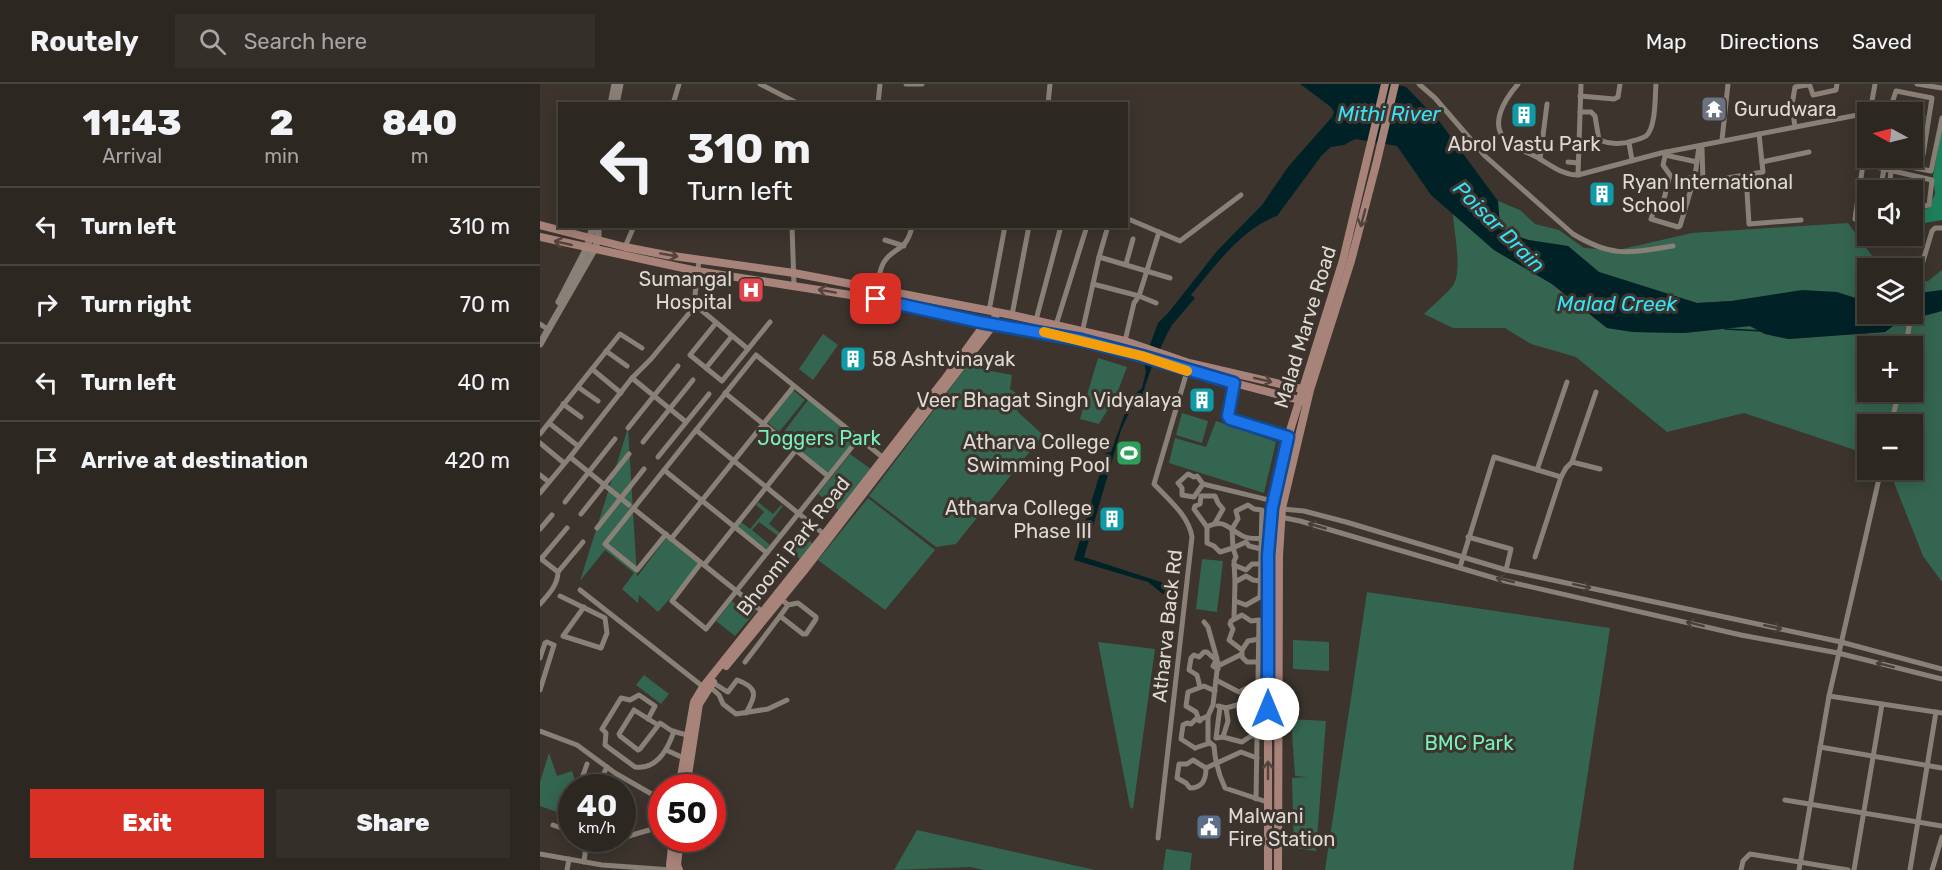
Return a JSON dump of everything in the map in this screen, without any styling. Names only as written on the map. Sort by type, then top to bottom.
[{"type":"main road","name":"Malad Marve Road","points":[[1278,870],[1279,556],[1282,508],[1303,401],[1343,260],[1385,84]]},
{"type":"main road","name":"Malad Marve Road","points":[[1306,390],[1351,261],[1395,84]]},
{"type":"main road","points":[[540,225],[625,247],[794,273],[1036,320],[1104,346],[1142,356],[1306,390]]},
{"type":"main road","points":[[540,237],[697,271],[876,299],[990,324],[1125,341],[1234,383],[1303,401]]},
{"type":"main road","points":[[990,324],[992,312]]},
{"type":"main road","name":"Bhoomi Park Road","points":[[682,774],[694,702],[827,537],[990,324]]},
{"type":"main road","points":[[1104,346],[1106,337]]},
{"type":"main road","name":"Malad Marve Road","points":[[1268,870],[1268,662],[1265,538],[1288,437],[1303,401]]},
{"type":"main road","name":"Bhoomi Park Road","points":[[686,759],[686,774]]},
{"type":"main road","points":[[1268,813],[1278,814]]},
{"type":"main road","points":[[671,852],[670,864],[674,870],[678,852]]},
{"type":"main road","points":[[1268,860],[1278,860]]},
{"type":"street","points":[[613,102],[615,84]]},
{"type":"street","points":[[613,102],[620,84]]},
{"type":"street","points":[[674,102],[679,84]]},
{"type":"street","points":[[760,84],[795,102]]},
{"type":"street","points":[[878,102],[880,84]]},
{"type":"street","points":[[906,84],[922,84]]},
{"type":"street","points":[[1047,102],[1050,84]]},
{"type":"street","points":[[1419,84],[1435,98],[1485,156],[1573,234],[1610,252],[1673,246]]},
{"type":"street","points":[[1518,84],[1499,114],[1499,132],[1509,143],[1559,171],[1571,175],[1722,140],[1857,115]]},
{"type":"street","points":[[1578,175],[1581,84]]},
{"type":"street","points":[[1580,96],[1614,99],[1617,97],[1620,84]]},
{"type":"street","points":[[1580,112],[1592,112],[1595,116],[1599,140],[1608,143],[1629,143],[1646,136],[1649,132],[1652,124],[1656,84]]},
{"type":"street","points":[[1722,140],[1728,84]]},
{"type":"street","points":[[1795,127],[1791,105],[1796,87],[1807,84],[1813,95],[1836,90],[1837,84]]},
{"type":"street","points":[[1872,102],[1875,84]]},
{"type":"street","points":[[1917,84],[1942,88]]},
{"type":"street","points":[[1892,102],[1896,91],[1932,98],[1923,138]]},
{"type":"street","points":[[1540,159],[1547,104]]},
{"type":"street","points":[[1923,117],[1926,123]]},
{"type":"street","points":[[1911,168],[1931,171],[1942,118]]},
{"type":"street","points":[[1700,146],[1703,182],[1763,172],[1760,134]]},
{"type":"street","points":[[1629,143],[1632,160]]},
{"type":"street","points":[[1665,154],[1663,165],[1670,175],[1663,203],[1655,207],[1652,219],[1678,227],[1695,176],[1700,146]]},
{"type":"street","points":[[1762,162],[1809,152]]},
{"type":"street","points":[[1665,154],[1697,162]]},
{"type":"street","points":[[1569,162],[1578,163]]},
{"type":"street","points":[[1882,180],[1884,169],[1932,180],[1929,205],[1923,206]]},
{"type":"street","points":[[1890,180],[1891,170]]},
{"type":"street","points":[[1746,175],[1749,224],[1801,220]]},
{"type":"street","points":[[1128,219],[1180,241],[1241,195]]},
{"type":"street","points":[[1857,202],[1855,216],[1857,215]]},
{"type":"street","points":[[592,228],[594,239]]},
{"type":"street","points":[[540,336],[591,249],[597,228]]},
{"type":"street","points":[[625,247],[633,228]]},
{"type":"street","points":[[792,228],[794,285]]},
{"type":"street","points":[[876,299],[885,261],[905,244],[911,228]]},
{"type":"street","points":[[992,312],[1005,228]]},
{"type":"street","points":[[1012,315],[1029,228]]},
{"type":"street","points":[[1036,320],[1060,228]]},
{"type":"street","points":[[1056,326],[1086,228]]},
{"type":"street","points":[[1082,336],[1107,228]]},
{"type":"street","points":[[1923,261],[1932,231],[1935,228],[1942,228]]},
{"type":"street","points":[[1125,341],[1134,303],[1160,232]]},
{"type":"street","points":[[887,239],[905,244]]},
{"type":"street","points":[[1126,264],[1133,239]]},
{"type":"street","points":[[1099,257],[1170,278]]},
{"type":"street","points":[[540,493],[632,378],[651,360],[691,311],[694,304],[699,260]]},
{"type":"street","points":[[1093,284],[1156,303]]},
{"type":"street","points":[[694,304],[748,349]]},
{"type":"street","points":[[716,323],[690,355],[722,381],[770,321]]},
{"type":"street","points":[[540,344],[545,327]]},
{"type":"street","points":[[540,434],[620,334],[642,348]]},
{"type":"street","points":[[706,368],[732,336]]},
{"type":"street","points":[[606,351],[627,366]]},
{"type":"street","points":[[666,534],[637,570],[605,544],[631,507],[664,470],[756,355],[886,460]]},
{"type":"street","points":[[628,429],[678,366]]},
{"type":"street","name":"Atharva Back Rd","points":[[1158,838],[1192,537],[1191,528],[1182,514],[1154,484],[1189,367]]},
{"type":"street","points":[[592,369],[621,393]]},
{"type":"street","points":[[632,378],[686,422]]},
{"type":"street","points":[[643,442],[693,380]]},
{"type":"street","points":[[1537,470],[1567,382]]},
{"type":"street","points":[[1234,383],[1228,416],[1230,419],[1288,437]]},
{"type":"street","points":[[671,539],[794,386]]},
{"type":"street","points":[[578,387],[597,401]]},
{"type":"street","points":[[1534,557],[1561,477],[1572,462],[1596,392]]},
{"type":"street","points":[[658,457],[709,393]]},
{"type":"street","points":[[726,393],[828,476]]},
{"type":"street","points":[[563,404],[581,417]]},
{"type":"street","points":[[549,423],[578,446]]},
{"type":"street","points":[[696,430],[827,537]]},
{"type":"street","points":[[796,450],[672,601],[706,629],[859,438]]},
{"type":"street","points":[[565,502],[615,439]]},
{"type":"street","points":[[540,443],[564,463]]},
{"type":"street","points":[[581,514],[629,454]]},
{"type":"street","points":[[570,457],[764,614]]},
{"type":"street","points":[[1460,567],[1494,457],[1561,477]]},
{"type":"street","points":[[1572,462],[1599,469]]},
{"type":"street","points":[[597,528],[644,469]]},
{"type":"street","points":[[664,470],[767,553]]},
{"type":"street","points":[[1207,485],[1191,498],[1182,495],[1182,488],[1178,483],[1188,474],[1197,476],[1207,485],[1263,498],[1282,508],[1304,511],[1506,570],[1802,633],[1942,669]]},
{"type":"street","points":[[540,475],[549,482]]},
{"type":"street","points":[[1799,870],[1829,696],[1879,480]]},
{"type":"street","points":[[1206,496],[1207,485]]},
{"type":"street","points":[[1215,523],[1223,508],[1215,496],[1202,496],[1200,504],[1194,509],[1206,527],[1209,545],[1214,546],[1220,552],[1246,542],[1249,546],[1261,549]]},
{"type":"street","points":[[1235,602],[1246,604],[1260,597],[1261,549],[1265,538],[1263,498]]},
{"type":"street","points":[[1234,620],[1236,557],[1232,529],[1238,520],[1236,511],[1248,505],[1262,510]]},
{"type":"street","points":[[540,528],[552,515]]},
{"type":"street","points":[[1271,517],[1442,561],[1501,580],[1741,635],[1838,653],[1942,679]]},
{"type":"street","points":[[1206,527],[1215,523],[1225,525],[1246,537],[1265,538]]},
{"type":"street","points":[[558,572],[540,558],[567,528]]},
{"type":"street","points":[[1468,537],[1511,549],[1506,570]]},
{"type":"street","points":[[540,604],[556,584],[558,572],[583,542]]},
{"type":"street","points":[[1412,553],[1415,542]]},
{"type":"street","points":[[1442,561],[1446,551]]},
{"type":"street","points":[[1234,565],[1246,570],[1252,564],[1261,564]]},
{"type":"street","points":[[1235,582],[1246,576],[1260,581]]},
{"type":"street","points":[[580,590],[708,685],[719,695],[723,704],[736,714],[768,709],[787,700]]},
{"type":"street","points":[[1610,604],[1613,592]]},
{"type":"street","points":[[560,596],[584,607],[605,618],[608,633],[601,648],[563,636],[584,607]]},
{"type":"street","points":[[778,597],[788,605]]},
{"type":"street","points":[[745,662],[788,605],[798,603],[816,616],[816,619],[806,634],[803,634],[780,616]]},
{"type":"street","points":[[1244,616],[1246,604]]},
{"type":"street","points":[[595,613],[601,607]]},
{"type":"street","points":[[1244,616],[1230,624],[1233,627],[1229,640],[1242,653],[1247,662],[1268,662]]},
{"type":"street","points":[[1244,616],[1251,621],[1259,620],[1256,799]]},
{"type":"street","points":[[1204,622],[1208,627],[1217,665],[1213,705],[1207,725],[1210,743],[1214,746],[1215,763],[1225,788],[1267,802]]},
{"type":"street","points":[[1800,646],[1802,633]]},
{"type":"street","points":[[1217,665],[1242,653],[1248,641],[1259,639]]},
{"type":"street","points":[[540,658],[545,643],[554,645],[540,690]]},
{"type":"street","points":[[1200,687],[1197,675],[1189,670],[1191,657],[1194,655],[1199,657],[1207,652],[1217,665]]},
{"type":"street","points":[[723,704],[737,680],[751,688],[755,694],[746,713]]},
{"type":"street","points":[[1216,680],[1239,692],[1258,686]]},
{"type":"street","points":[[708,685],[728,692]]},
{"type":"street","points":[[1207,725],[1199,720],[1196,712],[1186,706],[1188,692],[1200,687],[1215,691]]},
{"type":"street","points":[[648,719],[655,706],[639,695],[630,700],[621,698],[602,729],[606,733],[605,744],[639,768],[653,765],[666,750],[674,731]]},
{"type":"street","points":[[1829,696],[1939,712],[1927,766],[1910,870]]},
{"type":"street","points":[[1213,705],[1223,708],[1244,702],[1251,709],[1257,710]]},
{"type":"street","points":[[1854,870],[1882,704]]},
{"type":"street","points":[[1223,708],[1228,721],[1223,737]]},
{"type":"street","points":[[1223,708],[1216,738],[1223,737],[1242,742],[1251,736],[1257,736]]},
{"type":"street","points":[[658,725],[633,711],[619,734],[638,750],[662,723],[674,731],[690,736]]},
{"type":"street","points":[[1195,748],[1181,738],[1184,725],[1208,716]]},
{"type":"street","points":[[540,731],[577,745],[607,767],[648,792]]},
{"type":"street","points":[[1195,748],[1210,743]]},
{"type":"street","points":[[1820,747],[1942,768]]},
{"type":"street","points":[[1195,748],[1193,760],[1187,764],[1179,764],[1177,778],[1190,788],[1202,784],[1206,777],[1206,768]]},
{"type":"street","points":[[666,750],[686,759]]},
{"type":"street","points":[[1206,768],[1241,752],[1257,758]]},
{"type":"street","points":[[1193,760],[1206,768]]},
{"type":"street","points":[[584,774],[587,764]]},
{"type":"street","points":[[604,774],[607,767]]},
{"type":"street","points":[[1785,800],[1942,826]]},
{"type":"street","points":[[553,825],[558,826]]},
{"type":"street","points":[[1932,870],[1942,837]]},
{"type":"street","points":[[587,852],[588,870]]},
{"type":"street","points":[[540,854],[587,862],[602,868],[674,870]]},
{"type":"street","points":[[1741,870],[1743,861],[1750,854],[1848,870]]},
{"type":"street","points":[[567,870],[569,859]]},
{"type":"green space","points":[[1942,126],[1942,220],[1923,223],[1923,209],[1929,208],[1935,194],[1933,176]]},
{"type":"green space","points":[[1498,201],[1520,210],[1535,224],[1559,230],[1584,248],[1618,250],[1692,233],[1848,223],[1857,235],[1857,246],[1865,246],[1874,258],[1857,258],[1857,301],[1697,303],[1599,272],[1568,246],[1529,241],[1500,227]]},
{"type":"green space","points":[[1453,214],[1494,250],[1552,284],[1607,328],[1633,332],[1684,333],[1750,326],[1765,334],[1789,339],[1885,332],[1896,324],[1923,324],[1923,316],[1942,311],[1942,582],[1923,556],[1893,480],[1923,480],[1923,414],[1857,414],[1857,451],[1744,413],[1667,432],[1576,357],[1531,344],[1505,328],[1453,328],[1424,314],[1454,284],[1457,259]]},
{"type":"green space","points":[[1942,270],[1942,290],[1923,293],[1923,281],[1928,281]]},
{"type":"green space","points":[[823,334],[838,345],[813,380],[799,369]]},
{"type":"green space","points":[[973,358],[990,371],[1012,375],[1010,389],[1026,400],[1017,411],[1043,435],[956,544],[936,547],[869,496]]},
{"type":"green space","points":[[1098,358],[1127,367],[1116,396],[1099,424],[1080,419]]},
{"type":"green space","points":[[793,390],[805,400],[779,432],[768,423]]},
{"type":"green space","name":"Joggers Park","points":[[808,400],[857,437],[827,475],[780,437]]},
{"type":"green space","points":[[1182,413],[1208,421],[1202,443],[1176,435]]},
{"type":"green space","points":[[1216,421],[1276,442],[1264,493],[1169,463],[1175,438],[1206,447]]},
{"type":"green space","points":[[628,428],[637,577],[666,538],[701,563],[658,612],[639,595],[638,603],[622,589],[634,573],[605,550],[580,581]]},
{"type":"green space","points":[[850,454],[871,469],[839,510],[818,494]]},
{"type":"green space","points":[[868,498],[935,550],[885,610],[818,560]]},
{"type":"green space","points":[[758,502],[773,514],[781,505],[783,506],[769,524],[780,533],[778,536],[759,522],[752,530],[770,545],[767,549],[738,527],[741,522],[750,529],[764,512],[756,505]]},
{"type":"green space","points":[[806,537],[813,544],[800,559],[787,548],[793,541],[799,545]]},
{"type":"green space","points":[[1202,559],[1223,561],[1217,612],[1196,609]]},
{"type":"green space","name":"BMC Park","points":[[1367,592],[1610,628],[1573,870],[1325,870]]},
{"type":"green space","points":[[732,601],[742,610],[748,604],[756,611],[735,636],[716,621]]},
{"type":"green space","points":[[1293,640],[1329,642],[1329,671],[1293,669]]},
{"type":"green space","points":[[1098,642],[1155,649],[1133,809],[1130,807]]},
{"type":"green space","points":[[644,675],[669,694],[661,704],[636,685]]},
{"type":"green space","points":[[1291,719],[1326,721],[1316,851],[1294,848],[1292,778],[1307,777],[1295,776]]},
{"type":"green space","points":[[549,753],[558,776],[558,812],[540,806],[540,782]]},
{"type":"green space","points":[[917,830],[1095,870],[984,870],[970,867],[894,870]]},
{"type":"green space","points":[[1166,849],[1192,853],[1190,870],[1163,870]]},
{"type":"water","points":[[1300,84],[1394,84],[1406,87],[1439,121],[1498,201],[1500,227],[1513,235],[1529,240],[1568,246],[1599,272],[1697,303],[1731,301],[1802,290],[1837,292],[1857,299],[1857,324],[1896,324],[1885,332],[1788,339],[1765,334],[1750,326],[1684,333],[1633,332],[1607,328],[1552,284],[1494,250],[1431,195],[1397,146],[1355,139],[1344,145],[1331,147],[1322,155],[1277,216],[1240,239],[1191,295],[1195,298],[1172,325],[1151,369],[1139,404],[1130,411],[1121,430],[1084,557],[1173,586],[1170,616],[1166,616],[1168,598],[1148,582],[1074,560],[1106,453],[1111,452],[1130,399],[1142,388],[1146,372],[1144,361],[1158,323],[1217,251],[1262,205],[1288,167],[1332,117],[1334,112],[1331,107]]},
{"type":"water","points":[[1942,290],[1942,311],[1923,316],[1923,293]]},
{"type":"waterway","name":"Poisar Drain","points":[[1725,329],[1763,331]]},
{"type":"slow traffic","points":[[1044,332],[1142,356],[1187,371]]},
{"type":"place","name":"Gurudwara","points":[[1714,109]]},
{"type":"place","name":"Abrol Vastu Park","points":[[1524,115]]},
{"type":"place","name":"Ryan International School","points":[[1602,194]]},
{"type":"place","name":"Sumangal Hospital","points":[[751,290]]},
{"type":"place","name":"58 Ashtvinayak","points":[[853,359]]},
{"type":"place","name":"Veer Bhagat Singh Vidyalaya","points":[[1202,400]]},
{"type":"place","name":"Atharva College Swimming Pool","points":[[1129,453]]},
{"type":"place","name":"Atharva College Phase III","points":[[1112,519]]},
{"type":"place","name":"Malwani Fire Station","points":[[1209,827]]},
{"type":"route","points":[[876,299],[980,322],[1081,340],[1234,383],[1228,416],[1230,419],[1288,437],[1272,508],[1268,555],[1268,709]]},
{"type":"water label","name":"Mithi River","points":[[1389,114]]},
{"type":"water label","name":"Malad Creek","points":[[1617,304]]}]
